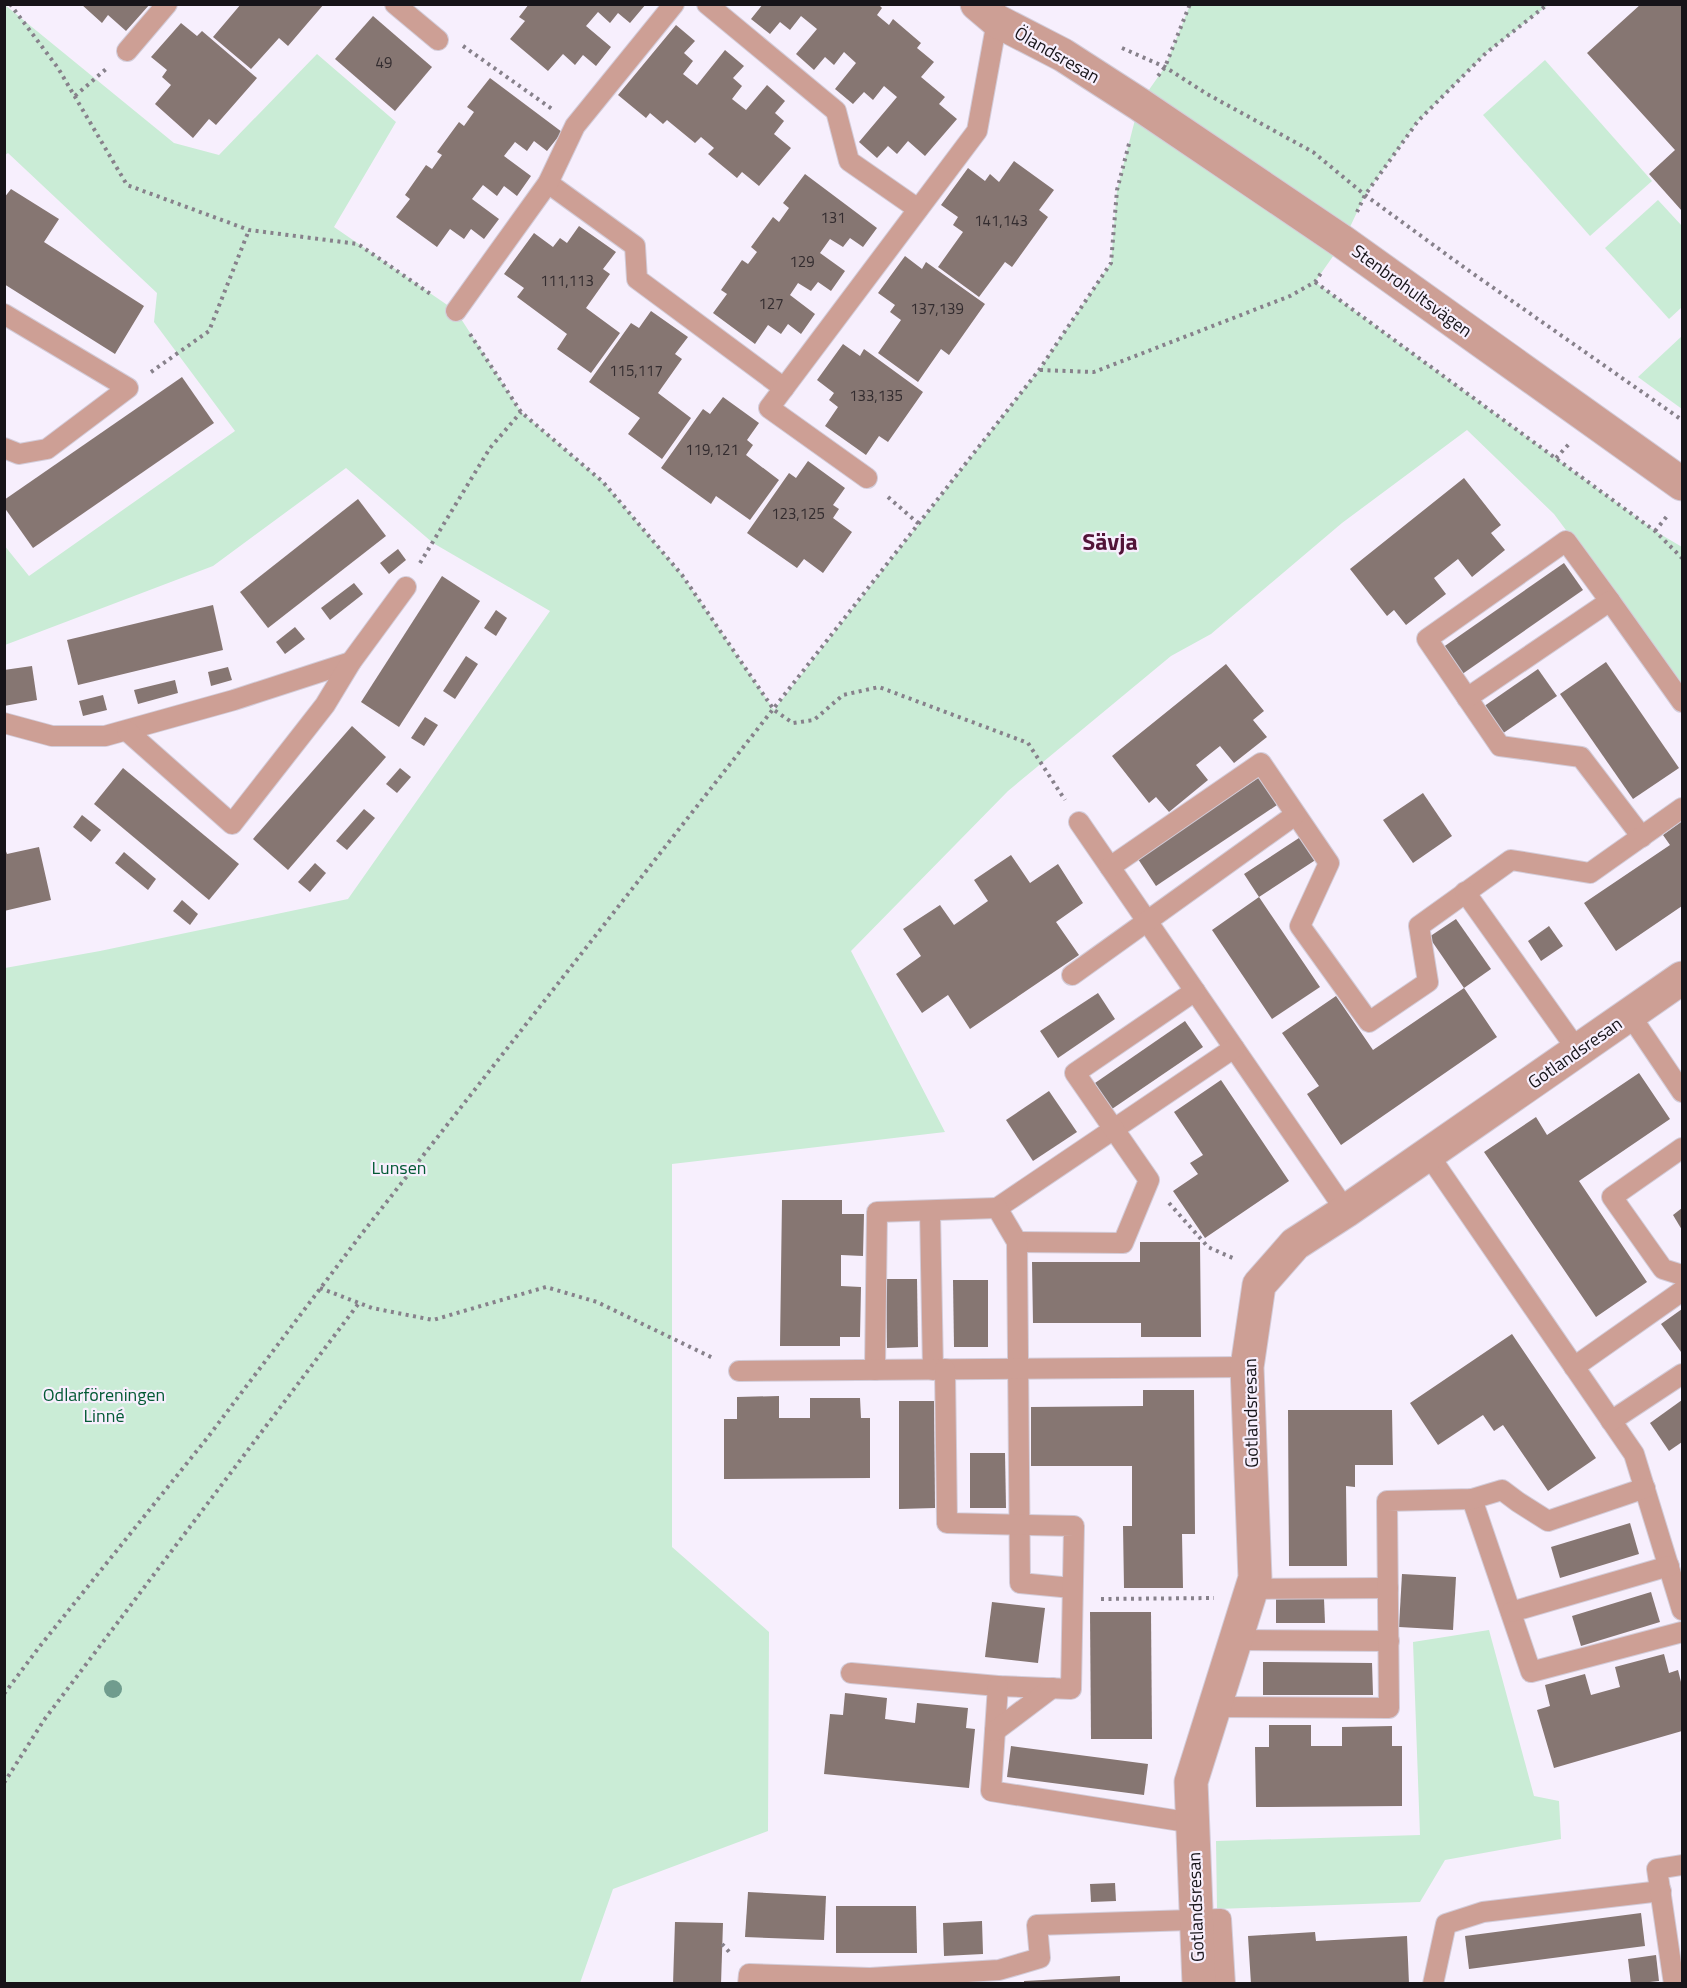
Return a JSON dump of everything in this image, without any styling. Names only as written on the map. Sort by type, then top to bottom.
[{"type":"street","name":"Ölandsresan","points":[[988,11],[1063,55],[1139,104]]},
{"type":"street","name":"Stenbrohultsvägen","points":[[1139,104],[1343,242],[1683,484]]},
{"type":"street","name":"Gotlandsresan","points":[[1199,1983],[1191,1782],[1255,1578],[1247,1367],[1259,1285],[1295,1244],[1683,978]]},
{"type":"lane","points":[[127,51],[167,4]]},
{"type":"lane","points":[[395,4],[438,40]]},
{"type":"lane","points":[[456,311],[548,183],[575,126],[674,4]]},
{"type":"lane","points":[[707,4],[836,111],[849,161],[918,209]]},
{"type":"lane","points":[[867,478],[769,408],[977,131],[988,11]]},
{"type":"lane","points":[[548,183],[635,246],[637,279],[784,388]]},
{"type":"lane","points":[[4,314],[128,388],[47,449],[19,453],[4,448]]},
{"type":"lane","points":[[1642,837],[1581,757],[1500,746],[1427,639],[1566,541],[1683,702]]},
{"type":"lane","points":[[127,731],[232,824],[325,705],[351,662],[406,587]]},
{"type":"lane","points":[[1467,698],[1610,602]]},
{"type":"lane","points":[[4,723],[52,736],[105,736],[245,697],[351,662]]},
{"type":"lane","points":[[1110,867],[1261,763],[1329,863],[1300,926],[1369,1022],[1428,982],[1419,926],[1511,860],[1590,873],[1683,808]]},
{"type":"lane","points":[[1072,975],[1295,814]]},
{"type":"lane","points":[[1079,822],[1346,1211]]},
{"type":"lane","points":[[1465,892],[1578,1051]]},
{"type":"lane","points":[[1017,1242],[1123,1243],[1149,1180],[1075,1073],[1195,991]]},
{"type":"lane","points":[[1629,1015],[1683,1092]]},
{"type":"lane","points":[[875,1370],[878,1212],[997,1208],[1234,1048]]},
{"type":"lane","points":[[1683,1148],[1612,1197],[1663,1269],[1683,1275]]},
{"type":"lane","points":[[1428,1154],[1634,1454],[1683,1610]]},
{"type":"lane","points":[[997,1208],[1017,1242],[1020,1583],[1072,1594]]},
{"type":"lane","points":[[851,1673],[998,1686],[1071,1689],[1074,1526],[946,1523],[930,1211]]},
{"type":"lane","points":[[1574,1367],[1683,1291]]},
{"type":"lane","points":[[739,1371],[1247,1367]]},
{"type":"lane","points":[[1611,1420],[1683,1374]]},
{"type":"lane","points":[[1214,1707],[1389,1708],[1387,1502],[1472,1499],[1502,1490],[1548,1521],[1645,1488]]},
{"type":"lane","points":[[1472,1499],[1531,1672],[1683,1632]]},
{"type":"lane","points":[[1510,1612],[1669,1566]]},
{"type":"lane","points":[[1251,1589],[1388,1588]]},
{"type":"lane","points":[[1235,1640],[1389,1641]]},
{"type":"lane","points":[[998,1686],[991,1791],[1193,1823]]},
{"type":"lane","points":[[995,1731],[1052,1688]]},
{"type":"lane","points":[[1677,1979],[1657,1869],[1683,1865]]},
{"type":"lane","points":[[1433,1983],[1446,1924],[1483,1912],[1660,1891]]},
{"type":"lane","points":[[748,1983],[748,1974],[870,1978],[999,1977],[1040,1958],[1037,1925],[1221,1919],[1225,1983]]},
{"type":"path","points":[[10,4],[58,68],[127,185],[249,230],[358,244],[456,311],[521,412],[603,482],[675,566],[774,710],[793,723],[814,720],[843,695],[879,687],[1028,743],[1079,822]]},
{"type":"path","points":[[4,1694],[208,1437],[320,1288],[1039,370],[1111,262],[1117,190],[1139,104],[1165,66],[1190,4]]},
{"type":"path","points":[[438,40],[455,40],[575,126]]},
{"type":"path","points":[[75,96],[127,51]]},
{"type":"path","points":[[1165,66],[1207,94],[1313,152],[1365,195],[1456,261],[1683,420]]},
{"type":"path","points":[[128,388],[209,331],[249,230]]},
{"type":"path","points":[[1315,282],[1655,531],[1683,558]]},
{"type":"path","points":[[406,587],[490,448],[521,412]]},
{"type":"path","points":[[1556,459],[1573,438]]},
{"type":"path","points":[[867,478],[919,524]]},
{"type":"path","points":[[1149,1180],[1208,1247],[1235,1259]]},
{"type":"path","points":[[1229,1266],[1241,1252]]},
{"type":"path","points":[[320,1288],[372,1308],[433,1320],[546,1287],[597,1302],[674,1337],[739,1371]]},
{"type":"path","points":[[4,1783],[44,1720],[359,1303]]},
{"type":"path","points":[[1072,1594],[1221,1598]]},
{"type":"green space","name":"Lunsen","points":[[5,5],[174,143],[219,155],[317,54],[396,122],[334,227],[456,311],[521,412],[603,482],[682,575],[774,710],[1039,370],[1111,263],[1117,190],[1139,104],[1165,67],[1190,5],[1548,5],[1486,53],[1418,121],[1365,195],[1343,242],[1315,282],[1655,531],[1682,547],[1682,686],[1554,514],[1467,430],[1342,523],[1211,634],[1171,656],[1008,791],[851,951],[945,1132],[672,1164],[672,1547],[769,1632],[768,1831],[613,1889],[580,1983],[5,1983],[5,968],[100,951],[348,899],[550,611],[433,543],[346,468],[213,566],[5,645],[4,545],[29,576],[235,431],[154,322],[157,293],[8,153],[5,155]]},
{"type":"green space","points":[[1545,60],[1652,181],[1590,236],[1483,115]]},
{"type":"green space","points":[[1658,200],[1682,226],[1682,307],[1669,319],[1605,248]]},
{"type":"green space","points":[[1682,336],[1682,409],[1638,377]]},
{"type":"green space","points":[[1489,1630],[1534,1796],[1559,1801],[1561,1839],[1445,1860],[1420,1902],[1217,1909],[1216,1841],[1420,1835],[1413,1642]]},
{"type":"building","points":[[81,4],[150,4],[126,31],[108,15],[102,23]]},
{"type":"building","points":[[241,4],[324,4],[288,46],[279,38],[251,69],[213,37]]},
{"type":"building","points":[[529,4],[646,4],[630,23],[618,13],[610,23],[598,12],[586,26],[611,47],[596,66],[583,55],[575,65],[563,54],[548,71],[510,39],[525,21],[519,17]]},
{"type":"building","points":[[763,4],[878,4],[882,8],[877,15],[889,25],[893,19],[921,43],[917,48],[934,62],[921,77],[945,97],[939,104],[957,119],[925,156],[908,141],[897,154],[888,146],[877,158],[859,142],[897,97],[884,86],[873,100],[864,92],[853,104],[835,89],[856,63],[844,52],[834,65],[825,57],[814,70],[796,54],[817,29],[801,16],[790,30],[780,22],[770,34],[751,19]]},
{"type":"building","points":[[1641,4],[1682,4],[1682,211],[1649,174],[1675,150],[1587,53]]},
{"type":"building","points":[[373,16],[432,67],[395,111],[335,59]]},
{"type":"building","points":[[181,23],[197,36],[202,31],[257,78],[216,125],[209,119],[193,138],[155,104],[171,85],[162,77],[167,70],[151,57]]},
{"type":"building","points":[[676,25],[695,41],[684,53],[693,61],[683,74],[697,85],[725,50],[744,66],[733,78],[742,86],[732,99],[746,110],[767,85],[785,101],[775,113],[784,121],[774,134],[791,148],[759,186],[742,172],[737,178],[708,154],[714,148],[701,137],[695,143],[667,120],[663,124],[650,113],[646,118],[618,95]]},
{"type":"building","points":[[490,78],[562,132],[547,151],[534,141],[527,151],[515,142],[504,156],[531,176],[517,196],[504,186],[497,196],[483,185],[472,199],[499,219],[484,239],[471,229],[464,239],[450,229],[437,247],[396,217],[410,199],[405,195],[426,165],[432,169],[442,155],[437,152],[459,122],[464,126],[474,112],[467,107]]},
{"type":"building","points":[[1014,161],[1054,190],[1039,210],[1048,217],[1012,267],[1005,262],[979,297],[938,267],[963,232],[953,225],[958,217],[941,205],[968,168],[985,181],[990,174],[999,182]]},
{"type":"building","points":[[805,174],[877,228],[863,247],[850,238],[843,247],[830,239],[820,253],[845,271],[831,291],[818,282],[811,291],[798,283],[790,295],[815,314],[801,334],[788,324],[781,334],[768,325],[755,344],[713,313],[727,294],[721,290],[742,260],[748,264],[757,252],[751,247],[773,217],[779,222],[789,208],[783,203]]},
{"type":"building","points":[[11,189],[59,219],[44,242],[144,306],[115,354],[4,284],[4,198]]},
{"type":"building","points":[[579,226],[616,252],[603,269],[610,274],[586,308],[620,333],[591,373],[557,349],[567,334],[517,297],[524,288],[504,274],[534,233],[553,247],[560,238],[567,243]]},
{"type":"building","points":[[905,256],[922,269],[926,262],[985,304],[949,355],[941,349],[918,382],[878,353],[901,320],[890,312],[895,305],[878,293]]},
{"type":"building","points":[[651,311],[688,337],[675,354],[682,359],[658,393],[691,418],[662,459],[628,434],[640,418],[589,382],[631,323],[639,328]]},
{"type":"building","points":[[843,344],[860,356],[864,349],[923,392],[888,442],[879,436],[866,455],[825,426],[838,407],[829,400],[834,393],[817,380]]},
{"type":"building","points":[[182,377],[214,423],[33,548],[4,507],[4,500]]},
{"type":"building","points":[[723,397],[759,423],[747,440],[753,445],[746,455],[779,480],[750,520],[716,496],[711,504],[661,468],[703,409],[710,414]]},
{"type":"building","points":[[808,461],[845,488],[833,505],[839,509],[833,518],[852,532],[823,573],[804,559],[797,568],[747,533],[789,473],[796,478]]},
{"type":"building","points":[[1464,478],[1501,525],[1491,533],[1505,550],[1472,577],[1458,559],[1434,578],[1446,594],[1406,625],[1394,610],[1387,616],[1350,569]]},
{"type":"building","points":[[358,499],[386,536],[268,628],[240,592]]},
{"type":"building","points":[[398,549],[406,560],[389,574],[380,563]]},
{"type":"building","points":[[1564,563],[1583,590],[1458,677],[1439,650]]},
{"type":"building","points":[[442,576],[480,601],[399,727],[361,702]]},
{"type":"building","points":[[354,583],[363,594],[330,620],[321,608]]},
{"type":"building","points":[[213,605],[223,650],[78,685],[67,640]]},
{"type":"building","points":[[496,610],[507,618],[496,636],[484,628]]},
{"type":"building","points":[[295,627],[305,639],[285,654],[276,642]]},
{"type":"building","points":[[466,656],[478,664],[455,699],[443,691]]},
{"type":"building","points":[[1606,662],[1679,768],[1633,799],[1560,694]]},
{"type":"building","points":[[1226,664],[1264,711],[1253,720],[1267,737],[1234,763],[1220,746],[1196,765],[1208,780],[1169,812],[1156,797],[1149,803],[1112,756]]},
{"type":"building","points":[[32,666],[37,700],[4,706],[4,670]]},
{"type":"building","points":[[228,667],[232,680],[211,686],[208,672]]},
{"type":"building","points":[[1538,669],[1557,696],[1499,736],[1480,709]]},
{"type":"building","points":[[175,680],[178,693],[138,704],[134,690]]},
{"type":"building","points":[[103,695],[107,710],[83,716],[79,701]]},
{"type":"building","points":[[425,717],[438,725],[424,746],[411,738]]},
{"type":"building","points":[[352,726],[386,757],[288,870],[253,839]]},
{"type":"building","points":[[123,768],[239,864],[209,900],[94,804]]},
{"type":"building","points":[[400,768],[411,777],[397,793],[386,784]]},
{"type":"building","points":[[1261,776],[1280,803],[1156,886],[1138,859]]},
{"type":"building","points":[[1423,793],[1452,836],[1413,863],[1383,820]]},
{"type":"building","points":[[364,809],[375,818],[347,850],[336,841]]},
{"type":"building","points":[[82,815],[101,830],[91,842],[73,827]]},
{"type":"building","points":[[1682,821],[1682,906],[1616,951],[1584,903],[1670,845],[1663,835]]},
{"type":"building","points":[[1302,836],[1317,859],[1259,897],[1244,874]]},
{"type":"building","points":[[4,846],[7,854],[39,847],[51,900],[4,911]]},
{"type":"building","points":[[124,852],[156,879],[148,890],[115,863]]},
{"type":"building","points":[[1011,855],[1030,883],[1058,864],[1083,903],[1056,922],[1079,955],[970,1029],[948,995],[922,1013],[896,974],[921,956],[903,929],[940,905],[954,925],[988,901],[974,880]]},
{"type":"building","points":[[315,863],[326,873],[310,892],[298,882]]},
{"type":"building","points":[[1259,897],[1320,987],[1272,1019],[1212,930]]},
{"type":"building","points":[[182,900],[198,914],[190,925],[173,911]]},
{"type":"building","points":[[1456,919],[1491,969],[1464,988],[1429,937]]},
{"type":"building","points":[[1549,926],[1563,946],[1541,961],[1528,941]]},
{"type":"building","points":[[1464,988],[1497,1037],[1341,1145],[1307,1094],[1319,1086],[1282,1033],[1336,996],[1373,1050]]},
{"type":"building","points":[[1098,993],[1115,1019],[1058,1058],[1040,1031]]},
{"type":"building","points":[[1185,1021],[1203,1047],[1112,1109],[1095,1083]]},
{"type":"building","points":[[1639,1073],[1670,1119],[1579,1181],[1647,1282],[1596,1317],[1484,1152],[1536,1117],[1547,1135]]},
{"type":"building","points":[[1221,1080],[1289,1181],[1205,1238],[1173,1191],[1198,1174],[1190,1163],[1203,1155],[1174,1112]]},
{"type":"building","points":[[1049,1091],[1077,1132],[1033,1161],[1006,1120]]},
{"type":"building","points":[[782,1200],[842,1200],[842,1214],[864,1214],[863,1256],[841,1255],[841,1286],[861,1287],[860,1337],[840,1337],[840,1346],[780,1346]]},
{"type":"building","points":[[1682,1208],[1682,1230],[1673,1215]]},
{"type":"building","points":[[1140,1242],[1200,1242],[1201,1337],[1141,1337],[1141,1323],[1033,1323],[1032,1262],[1140,1262]]},
{"type":"building","points":[[886,1279],[917,1279],[918,1347],[887,1348]]},
{"type":"building","points":[[953,1280],[988,1280],[988,1347],[954,1347]]},
{"type":"building","points":[[1682,1309],[1682,1351],[1681,1352],[1661,1324]]},
{"type":"building","points":[[1512,1334],[1596,1458],[1548,1491],[1503,1425],[1494,1431],[1483,1415],[1438,1445],[1410,1403]]},
{"type":"building","points":[[1143,1390],[1194,1390],[1195,1534],[1182,1534],[1183,1588],[1124,1588],[1123,1526],[1132,1526],[1132,1466],[1031,1466],[1031,1407],[1143,1406]]},
{"type":"building","points":[[779,1396],[779,1418],[810,1418],[810,1398],[860,1398],[861,1418],[870,1418],[870,1478],[724,1479],[724,1419],[737,1419],[737,1397]]},
{"type":"building","points":[[1682,1400],[1682,1442],[1669,1451],[1650,1423]]},
{"type":"building","points":[[899,1401],[934,1401],[935,1508],[899,1509]]},
{"type":"building","points":[[1288,1410],[1392,1410],[1393,1465],[1355,1465],[1355,1487],[1346,1486],[1347,1566],[1289,1566]]},
{"type":"building","points":[[970,1453],[1005,1453],[1006,1508],[970,1508]]},
{"type":"building","points":[[1630,1523],[1639,1554],[1560,1578],[1551,1547]]},
{"type":"building","points":[[1402,1574],[1456,1577],[1453,1630],[1399,1627]]},
{"type":"building","points":[[1651,1592],[1660,1622],[1581,1646],[1572,1616]]},
{"type":"building","points":[[1276,1599],[1324,1599],[1325,1623],[1276,1623]]},
{"type":"building","points":[[992,1602],[1045,1608],[1038,1663],[985,1657]]},
{"type":"building","points":[[1090,1612],[1151,1612],[1152,1739],[1091,1739]]},
{"type":"building","points":[[1664,1654],[1669,1673],[1678,1670],[1682,1686],[1682,1731],[1554,1768],[1537,1710],[1550,1706],[1545,1685],[1585,1674],[1591,1695],[1620,1687],[1615,1667]]},
{"type":"building","points":[[1263,1662],[1372,1663],[1373,1695],[1263,1695]]},
{"type":"building","points":[[845,1693],[887,1698],[885,1719],[915,1723],[917,1703],[968,1708],[966,1728],[975,1729],[969,1788],[824,1774],[830,1714],[843,1715]]},
{"type":"building","points":[[1269,1725],[1311,1725],[1311,1746],[1342,1746],[1342,1727],[1392,1726],[1392,1746],[1402,1746],[1402,1806],[1256,1807],[1255,1747],[1269,1747]]},
{"type":"building","points":[[1011,1746],[1148,1764],[1144,1795],[1007,1777]]},
{"type":"building","points":[[1115,1883],[1116,1901],[1091,1902],[1090,1884]]},
{"type":"building","points":[[748,1892],[826,1896],[824,1940],[745,1937]]},
{"type":"building","points":[[836,1906],[916,1906],[917,1953],[836,1953]]},
{"type":"building","points":[[1641,1913],[1645,1946],[1469,1969],[1465,1936]]},
{"type":"building","points":[[982,1921],[983,1954],[944,1956],[943,1923]]},
{"type":"building","points":[[675,1922],[723,1923],[721,1984],[673,1984]]},
{"type":"building","points":[[1315,1932],[1316,1941],[1407,1936],[1409,1984],[1251,1984],[1248,1936]]},
{"type":"building","points":[[1656,1955],[1659,1981],[1631,1984],[1628,1959]]},
{"type":"building","points":[[1120,1976],[1120,1984],[1024,1984],[1024,1981]]},
{"type":"district","name":"Sävja","points":[[1110,542]]},
{"type":"park label","name":"Odlarföreningen Linné","points":[[104,1405]]}]
